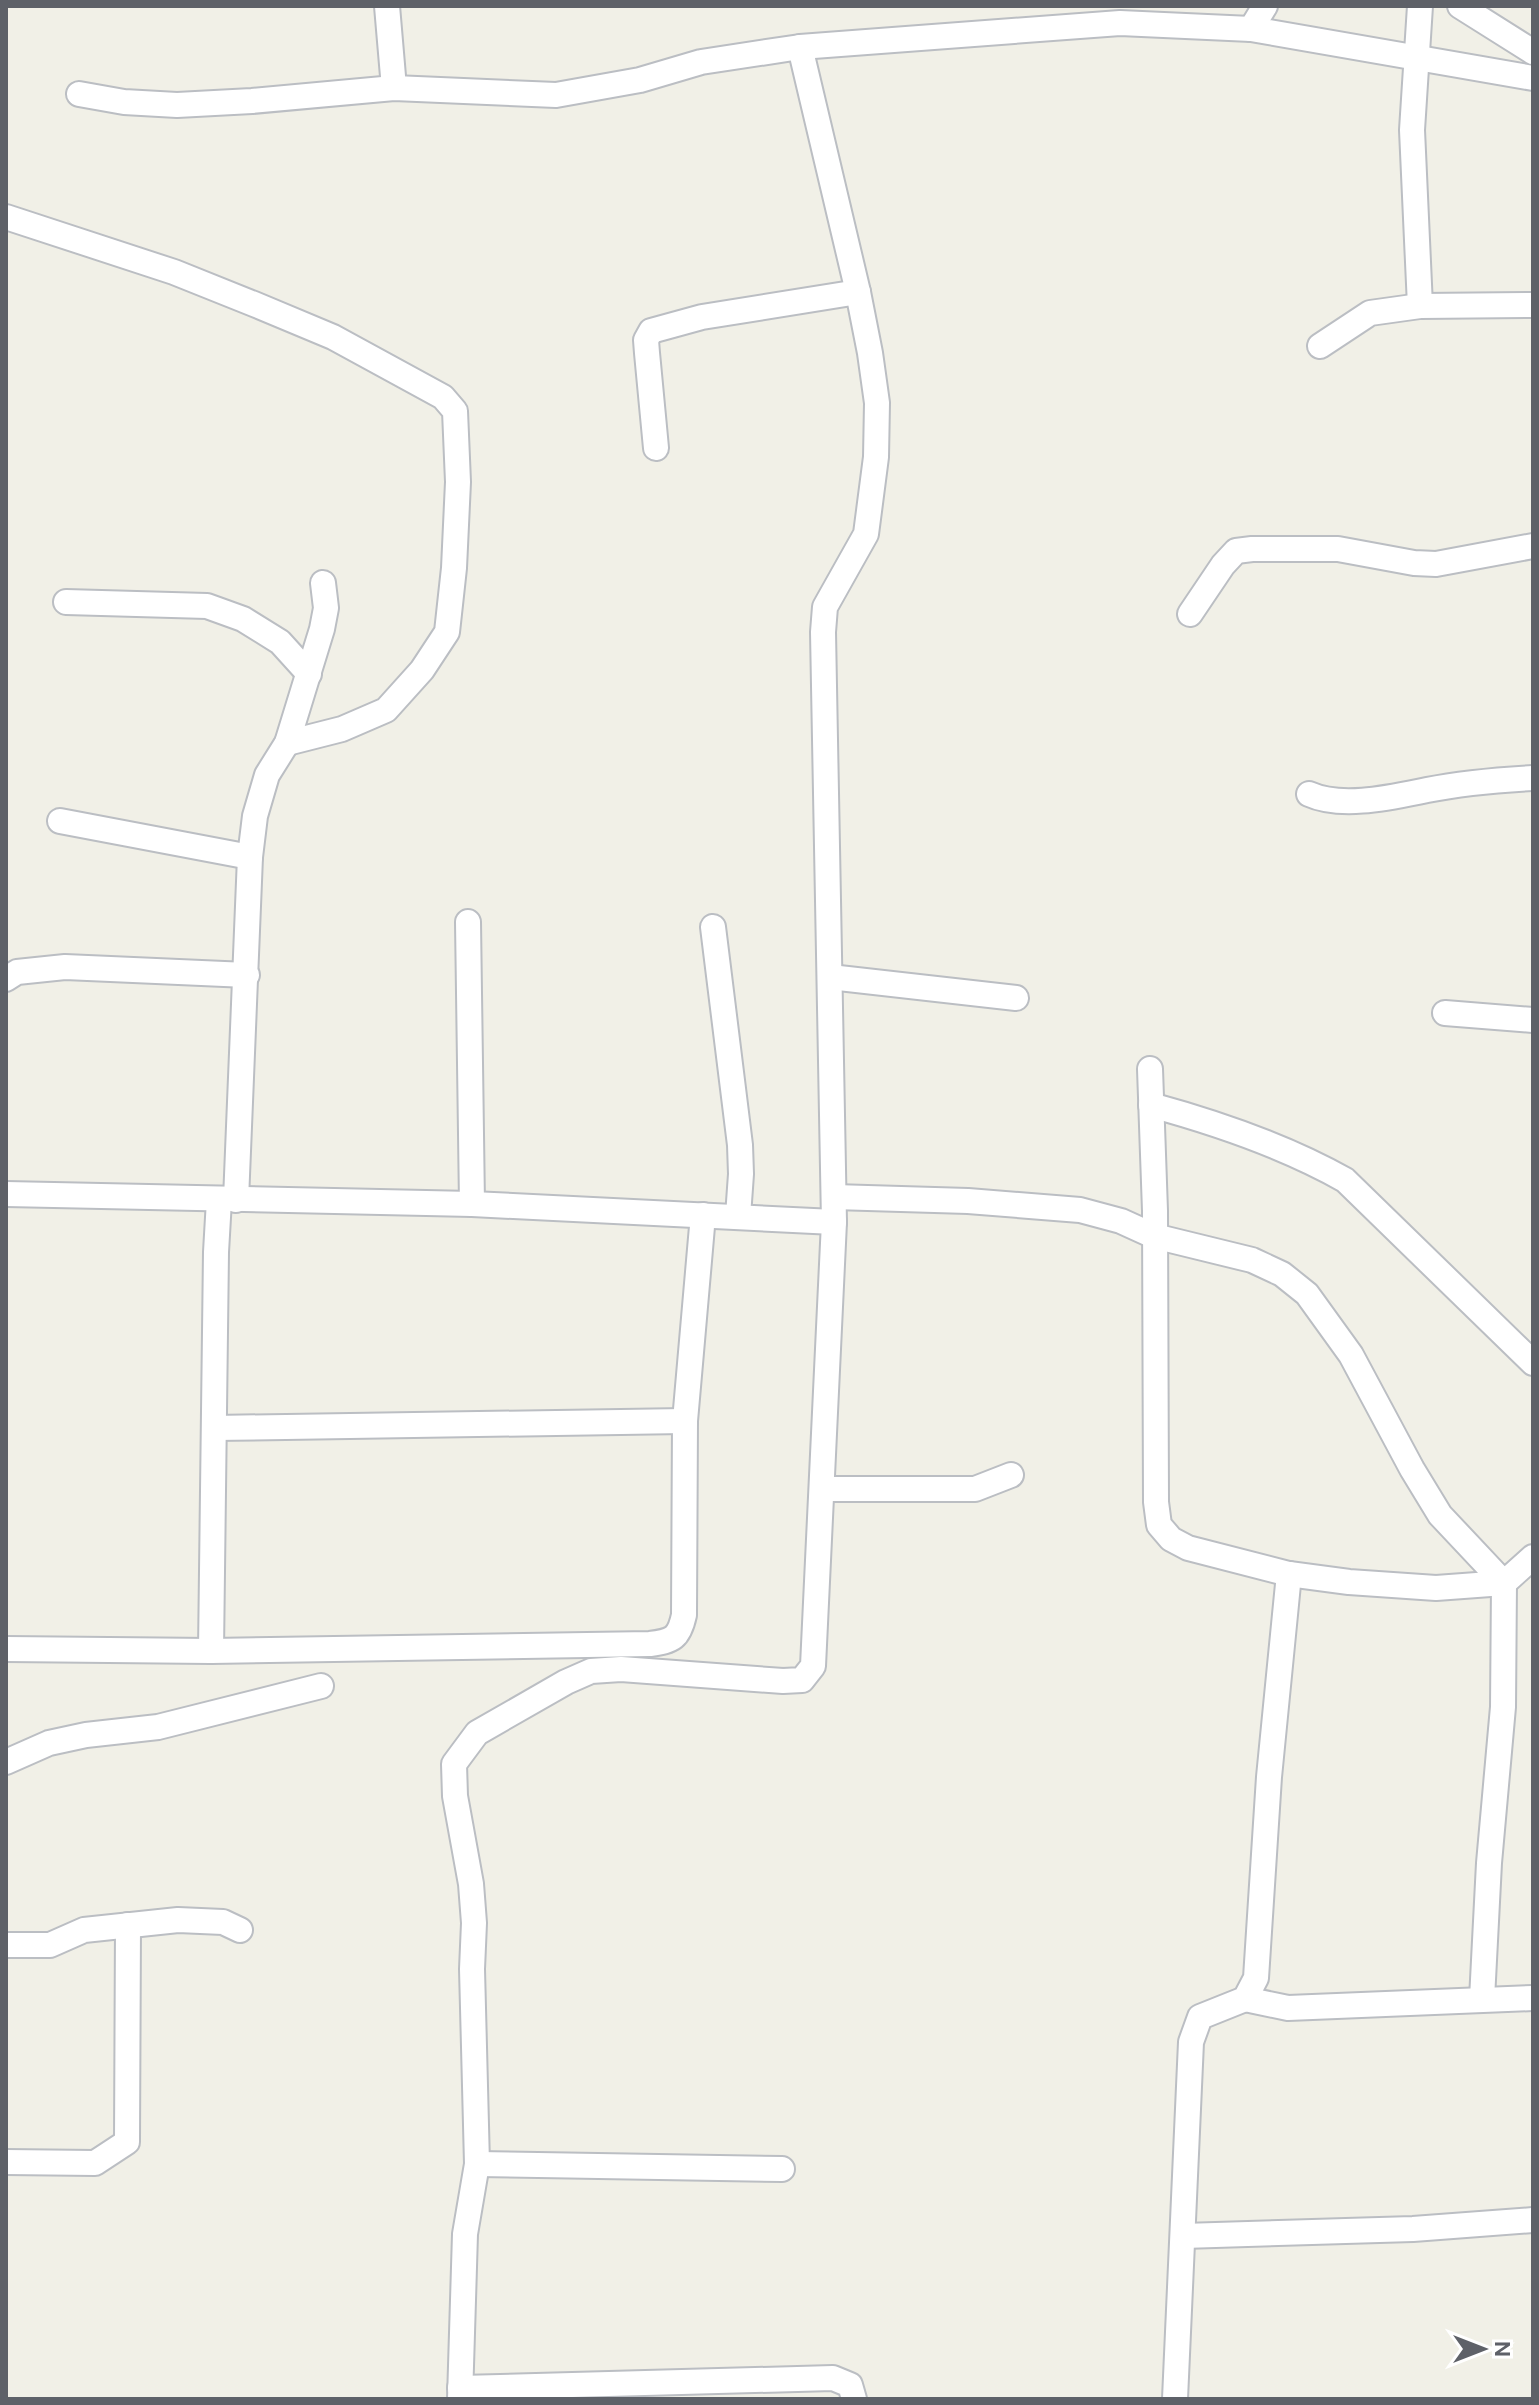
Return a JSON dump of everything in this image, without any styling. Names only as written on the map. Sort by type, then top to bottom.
[{"type":"street","points":[[387,6],[394,88]]},
{"type":"street","points":[[1251,29],[1265,6]]},
{"type":"street","points":[[1420,6],[1412,130],[1420,306]]},
{"type":"street","points":[[1460,6],[1533,52]]},
{"type":"street","points":[[79,94],[124,102],[177,105],[394,88],[556,95],[640,80],[701,62],[800,47],[1120,23],[1251,29],[1533,78]]},
{"type":"street","points":[[800,47],[858,292],[877,403],[876,457],[866,534],[825,607],[823,632],[834,1222],[813,1666],[802,1680],[745,1680],[621,1669],[591,1671],[477,1733],[454,1764],[455,1796],[471,1884],[474,1923],[472,1969],[477,2164],[465,2234],[460,2394],[833,2378],[850,2385],[854,2399]]},
{"type":"street","points":[[6,217],[174,272],[333,337],[443,397],[455,411],[458,482],[447,632],[422,670],[386,710],[342,729],[287,743]]},
{"type":"street","points":[[656,448],[646,340],[651,331],[702,317],[858,292]]},
{"type":"street","points":[[1320,346],[1370,313],[1420,306],[1533,305]]},
{"type":"street","points":[[1190,614],[1236,551],[1338,549],[1400,561],[1436,564],[1533,546]]},
{"type":"street","points":[[211,1651],[214,1428],[227,1200],[247,975],[250,857],[255,816],[267,775],[287,743],[309,674],[326,608],[323,583]]},
{"type":"street","points":[[66,602],[207,606],[243,619],[280,642],[309,674]]},
{"type":"street","points":[[1309,794],[1360,801],[1494,780],[1533,778]]},
{"type":"street","points":[[60,821],[250,857]]},
{"type":"street","points":[[468,922],[472,1204]]},
{"type":"street","points":[[713,927],[740,1145],[738,1216]]},
{"type":"street","points":[[6,979],[17,972],[65,967],[247,975]]},
{"type":"street","points":[[830,977],[1016,998]]},
{"type":"street","points":[[1445,1013],[1533,1020]]},
{"type":"street","points":[[1150,1069],[1156,1502],[1159,1525],[1171,1539],[1188,1548],[1289,1574],[1349,1582],[1436,1588],[1504,1583],[1533,1557]]},
{"type":"street","points":[[1151,1105],[1197,1118],[1315,1163],[1345,1180],[1533,1363]]},
{"type":"street","points":[[6,1194],[472,1204],[834,1222]]},
{"type":"street","points":[[834,1197],[998,1203],[1080,1210],[1121,1221],[1154,1236],[1252,1260],[1282,1274],[1307,1294],[1351,1355],[1440,1515],[1504,1583],[1503,1707],[1489,1863],[1482,1999]]},
{"type":"street","points":[[6,1649],[211,1651],[650,1644],[674,1638],[681,1629],[684,1615],[685,1421],[703,1215]]},
{"type":"street","points":[[214,1428],[685,1421]]},
{"type":"street","points":[[822,1489],[975,1489],[1011,1475]]},
{"type":"street","points":[[1245,1999],[1256,1978],[1269,1777],[1289,1574]]},
{"type":"street","points":[[6,1762],[49,1743],[86,1735],[158,1727],[321,1686]]},
{"type":"street","points":[[6,1945],[50,1945],[84,1930],[178,1920],[223,1922],[240,1930]]},
{"type":"street","points":[[6,2162],[95,2163],[127,2142],[128,1925]]},
{"type":"street","points":[[1175,2399],[1191,2042],[1200,2017],[1245,1999],[1288,2008],[1533,1998]]},
{"type":"street","points":[[477,2164],[782,2169]]},
{"type":"street","points":[[1183,2236],[1413,2229],[1533,2220]]}]
